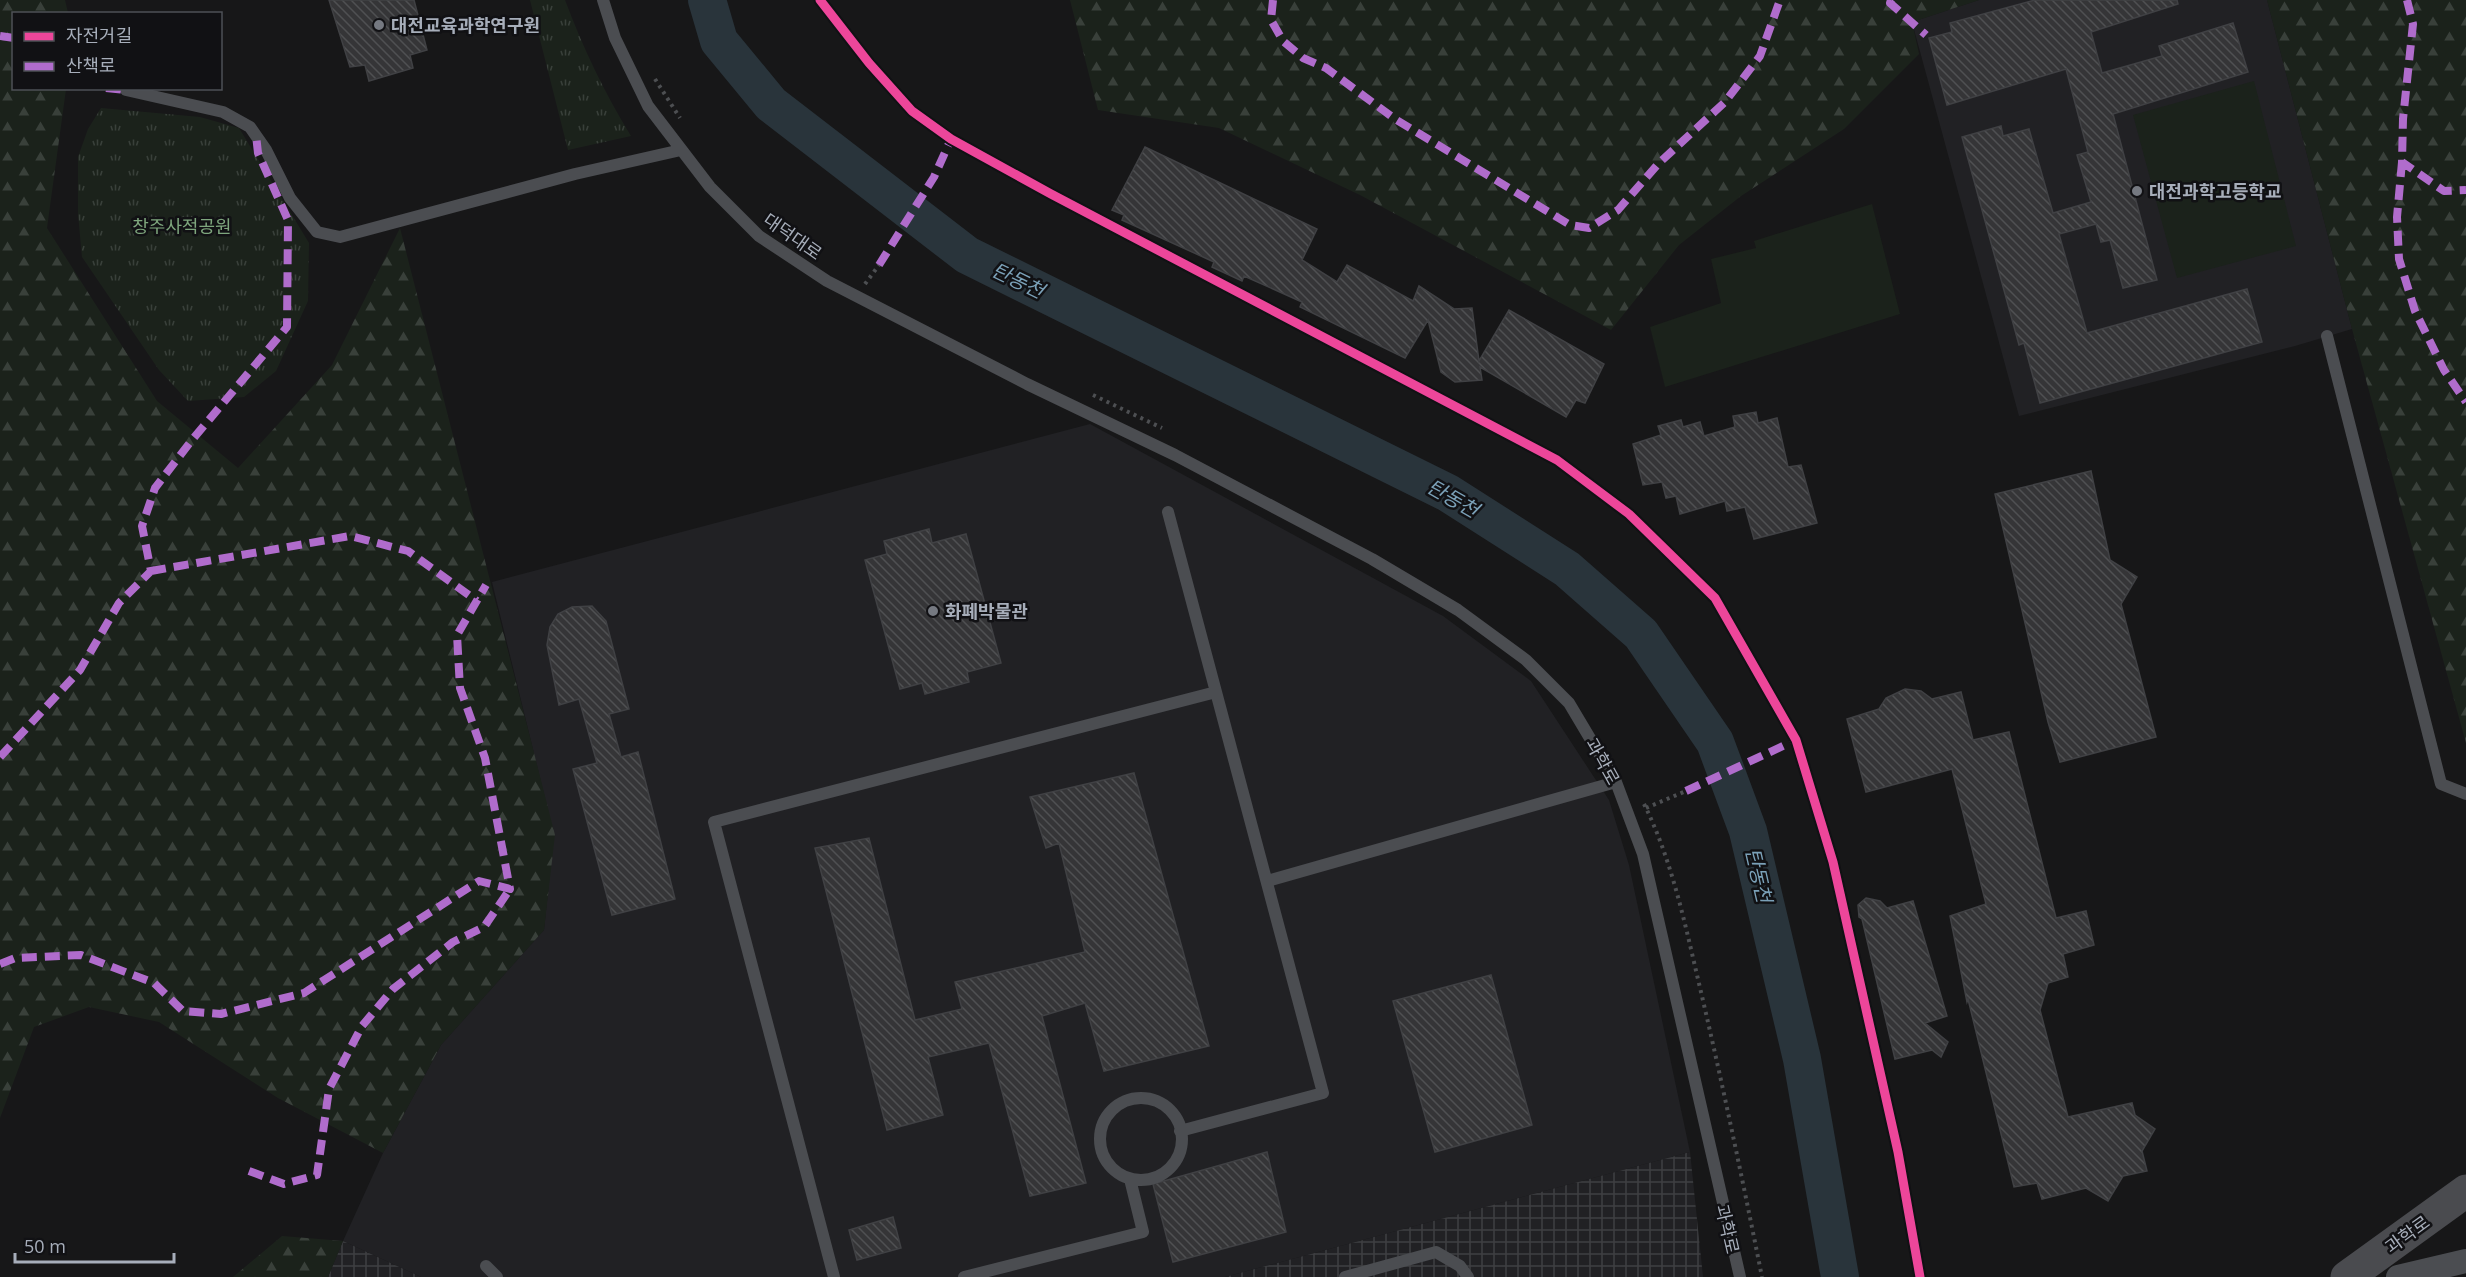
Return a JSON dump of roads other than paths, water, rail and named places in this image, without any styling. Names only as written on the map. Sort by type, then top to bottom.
[{"type":"main road","name":"과학로","points":[[2347,1277],[2466,1191]]},
{"type":"street","points":[[2398,1277],[2466,1261]]},
{"type":"lane","name":"대덕대로","points":[[603,0],[615,38],[648,106],[710,188],[759,236],[827,281],[1027,384],[1175,455]]},
{"type":"lane","points":[[126,90],[223,112],[250,127],[266,150],[290,198],[317,232],[340,237],[575,174],[681,150]]},
{"type":"lane","points":[[2327,336],[2441,784],[2466,794]]},
{"type":"lane","name":"과학로","points":[[1175,455],[1372,559],[1458,610],[1526,660],[1569,703],[1616,782],[1643,854],[1740,1277]]},
{"type":"lane","points":[[1168,512],[1323,1093],[1180,1131]]},
{"type":"lane","points":[[834,1277],[714,822],[1216,692]]},
{"type":"lane","points":[[1266,881],[1616,782]]},
{"type":"lane","points":[[1135,1098],[1149,1099],[1162,1104],[1173,1113],[1182,1140],[1180,1152],[1166,1172],[1155,1178],[1142,1181],[1130,1179],[1117,1173],[1107,1163],[1101,1150],[1100,1136],[1103,1122],[1110,1110],[1122,1102],[1135,1098]]},
{"type":"lane","points":[[964,1277],[1143,1232],[1130,1179]]},
{"type":"lane","points":[[1344,1277],[1436,1252],[1460,1266],[1468,1277]]},
{"type":"lane","points":[[486,1266],[498,1277]]},
{"type":"waterway","name":"탄동천","points":[[707,0],[719,41],[771,104],[967,255],[1448,493],[1567,569],[1641,634],[1715,742],[1748,831],[1802,1059],[1840,1277]]},
{"type":"place","name":"대전교육과학연구원","points":[[379,25]]},
{"type":"place","name":"대전과학고등학교","points":[[2137,191]]},
{"type":"place","name":"화폐박물관","points":[[933,611]]},
{"type":"park label","name":"창주사적공원","points":[[182,226]]}]
